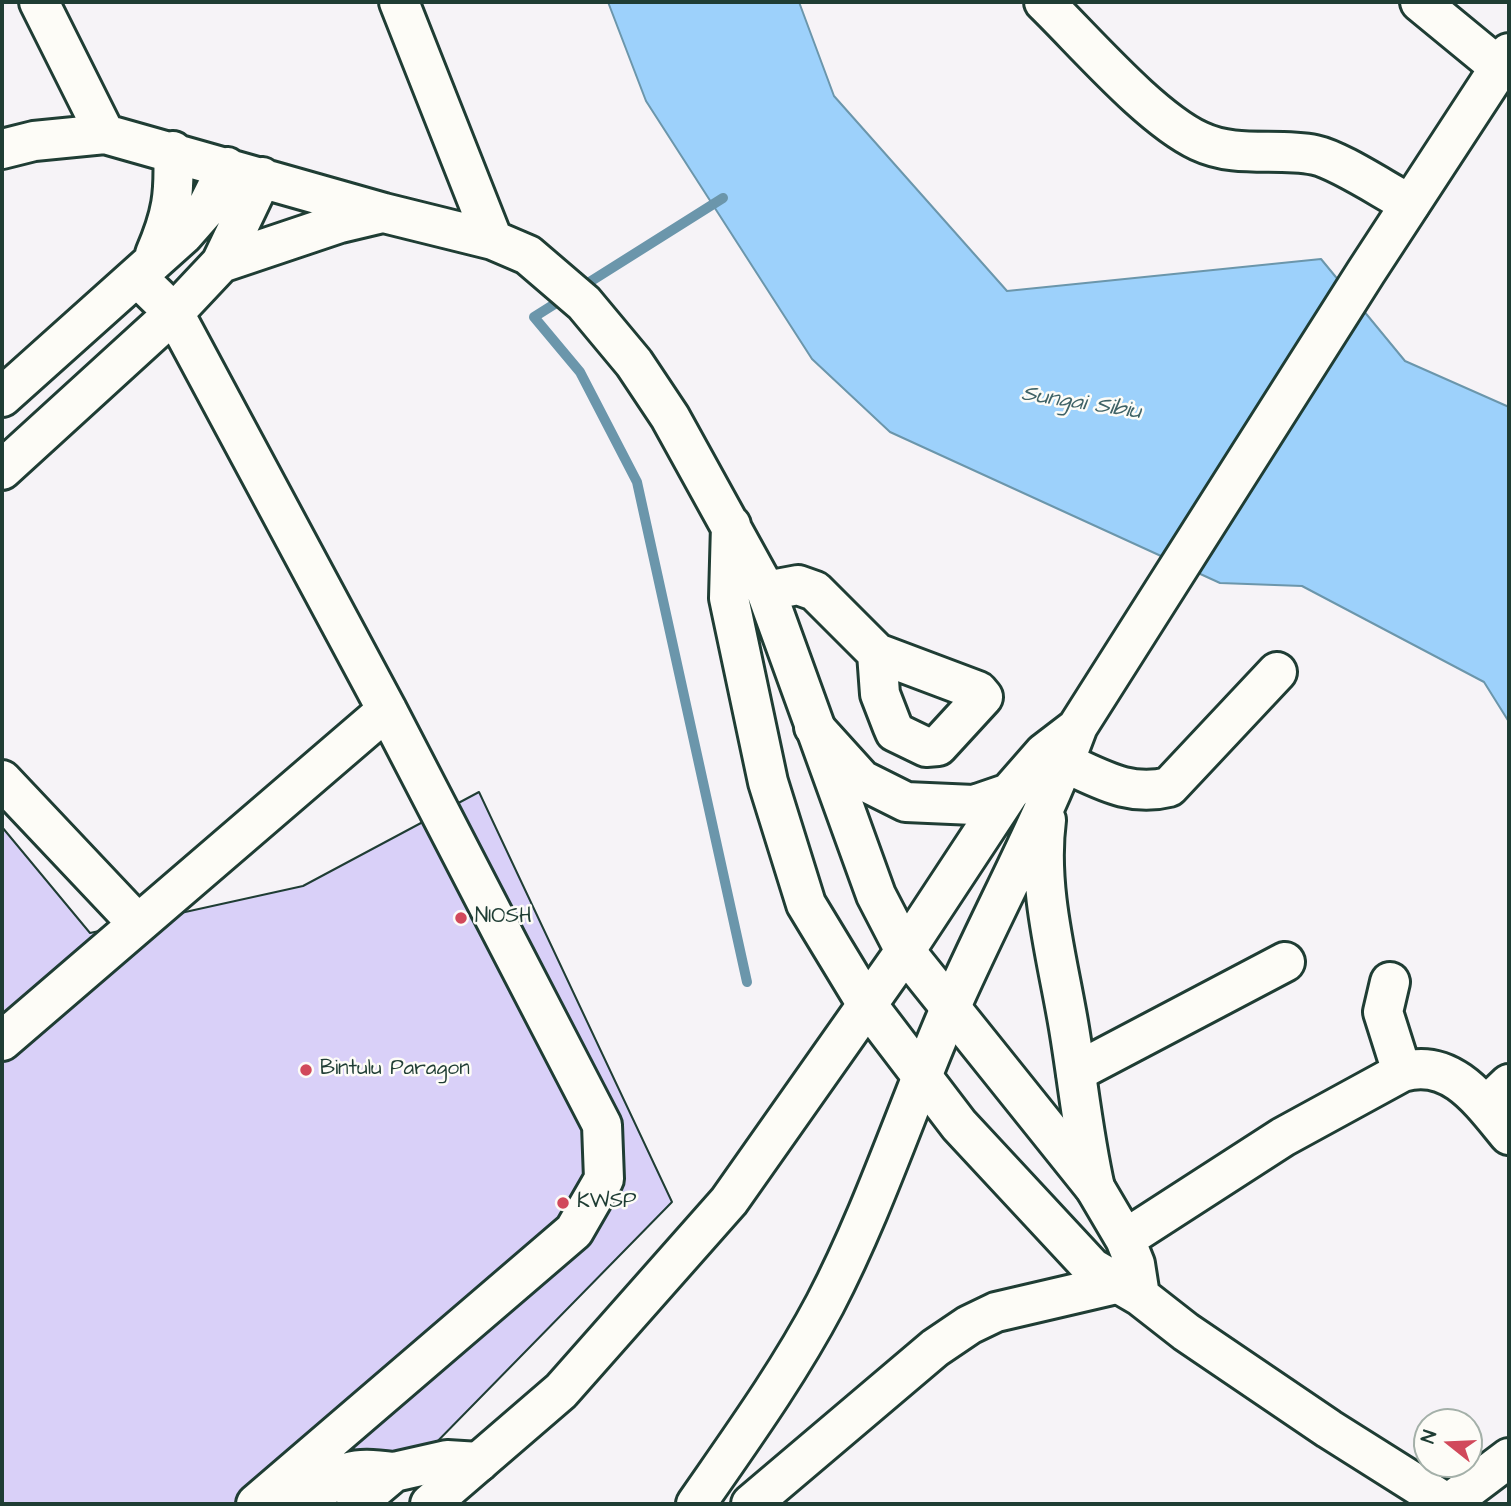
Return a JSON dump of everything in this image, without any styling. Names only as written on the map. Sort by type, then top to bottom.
[{"type":"street","points":[[39,2],[105,134]]},
{"type":"street","points":[[1044,2],[1166,121],[1199,141],[1253,154],[1291,152],[1318,156],[1410,204]]},
{"type":"street","points":[[696,1504],[766,1401],[825,1304],[868,1211],[950,1010],[1065,763],[1079,726],[1168,582],[1504,60],[1420,2]]},
{"type":"street","points":[[403,4],[493,240]]},
{"type":"street","points":[[2,149],[34,141],[105,134],[173,151],[384,213],[493,240],[528,255],[584,303],[634,363],[670,416],[766,591],[876,895],[905,951],[1095,1188],[1125,1239],[1135,1264],[1128,1290]]},
{"type":"street","points":[[143,271],[171,216],[175,190],[173,151]]},
{"type":"street","points":[[221,263],[244,172]]},
{"type":"street","points":[[2,397],[143,271],[244,172]]},
{"type":"street","points":[[2,470],[174,313],[221,263],[340,223],[384,213]]},
{"type":"street","points":[[143,271],[174,313],[387,710],[602,1125],[604,1180],[574,1231],[256,1504]]},
{"type":"street","points":[[731,525],[729,598],[768,782],[806,904],[866,1003],[959,1125],[1092,1268],[1128,1290],[1241,1370],[1448,1504],[1509,1458]]},
{"type":"street","points":[[766,591],[798,585],[815,591],[877,653]]},
{"type":"street","points":[[1065,763],[1120,788],[1149,792],[1169,787],[1277,672]]},
{"type":"street","points":[[2,1041],[387,710]]},
{"type":"street","points":[[430,1504],[561,1391],[730,1201],[866,1003],[905,951],[1009,793],[1044,753],[1079,726]]},
{"type":"street","points":[[814,727],[862,780],[906,802],[974,805],[1009,793]]},
{"type":"street","points":[[2,780],[138,924]]},
{"type":"street","points":[[1049,797],[1043,844],[1045,880],[1076,1072],[1083,1138],[1095,1188]]},
{"type":"street","points":[[1076,1072],[1284,962]]},
{"type":"street","points":[[1390,982],[1383,1013],[1402,1072]]},
{"type":"street","points":[[1125,1239],[1283,1137],[1402,1072],[1421,1066],[1437,1069],[1501,1108]]},
{"type":"street","points":[[751,1504],[935,1348],[969,1325],[996,1312],[1128,1290]]},
{"type":"street","points":[[304,1504],[341,1474],[359,1467],[394,1472],[447,1460],[479,1462]]},
{"type":"street","points":[[356,1504],[394,1472]]},
{"type":"water","name":"Sungai Sibiu","points":[[608,2],[799,2],[834,96],[1007,291],[1321,259],[1405,361],[1509,407],[1509,722],[1484,682],[1302,586],[1220,583],[890,432],[812,359],[646,101]]},
{"type":"building","name":"Bintulu Paragon","points":[[479,792],[672,1202],[376,1504],[2,1504],[2,827],[90,933],[303,886]]},
{"type":"waterway","points":[[723,198],[534,317],[580,372],[637,482],[747,982]]},
{"type":"place","name":"NIOSH","points":[[461,918]]},
{"type":"place","name":"Bintulu Paragon","points":[[306,1070]]},
{"type":"place","name":"KWSP","points":[[563,1203]]}]
